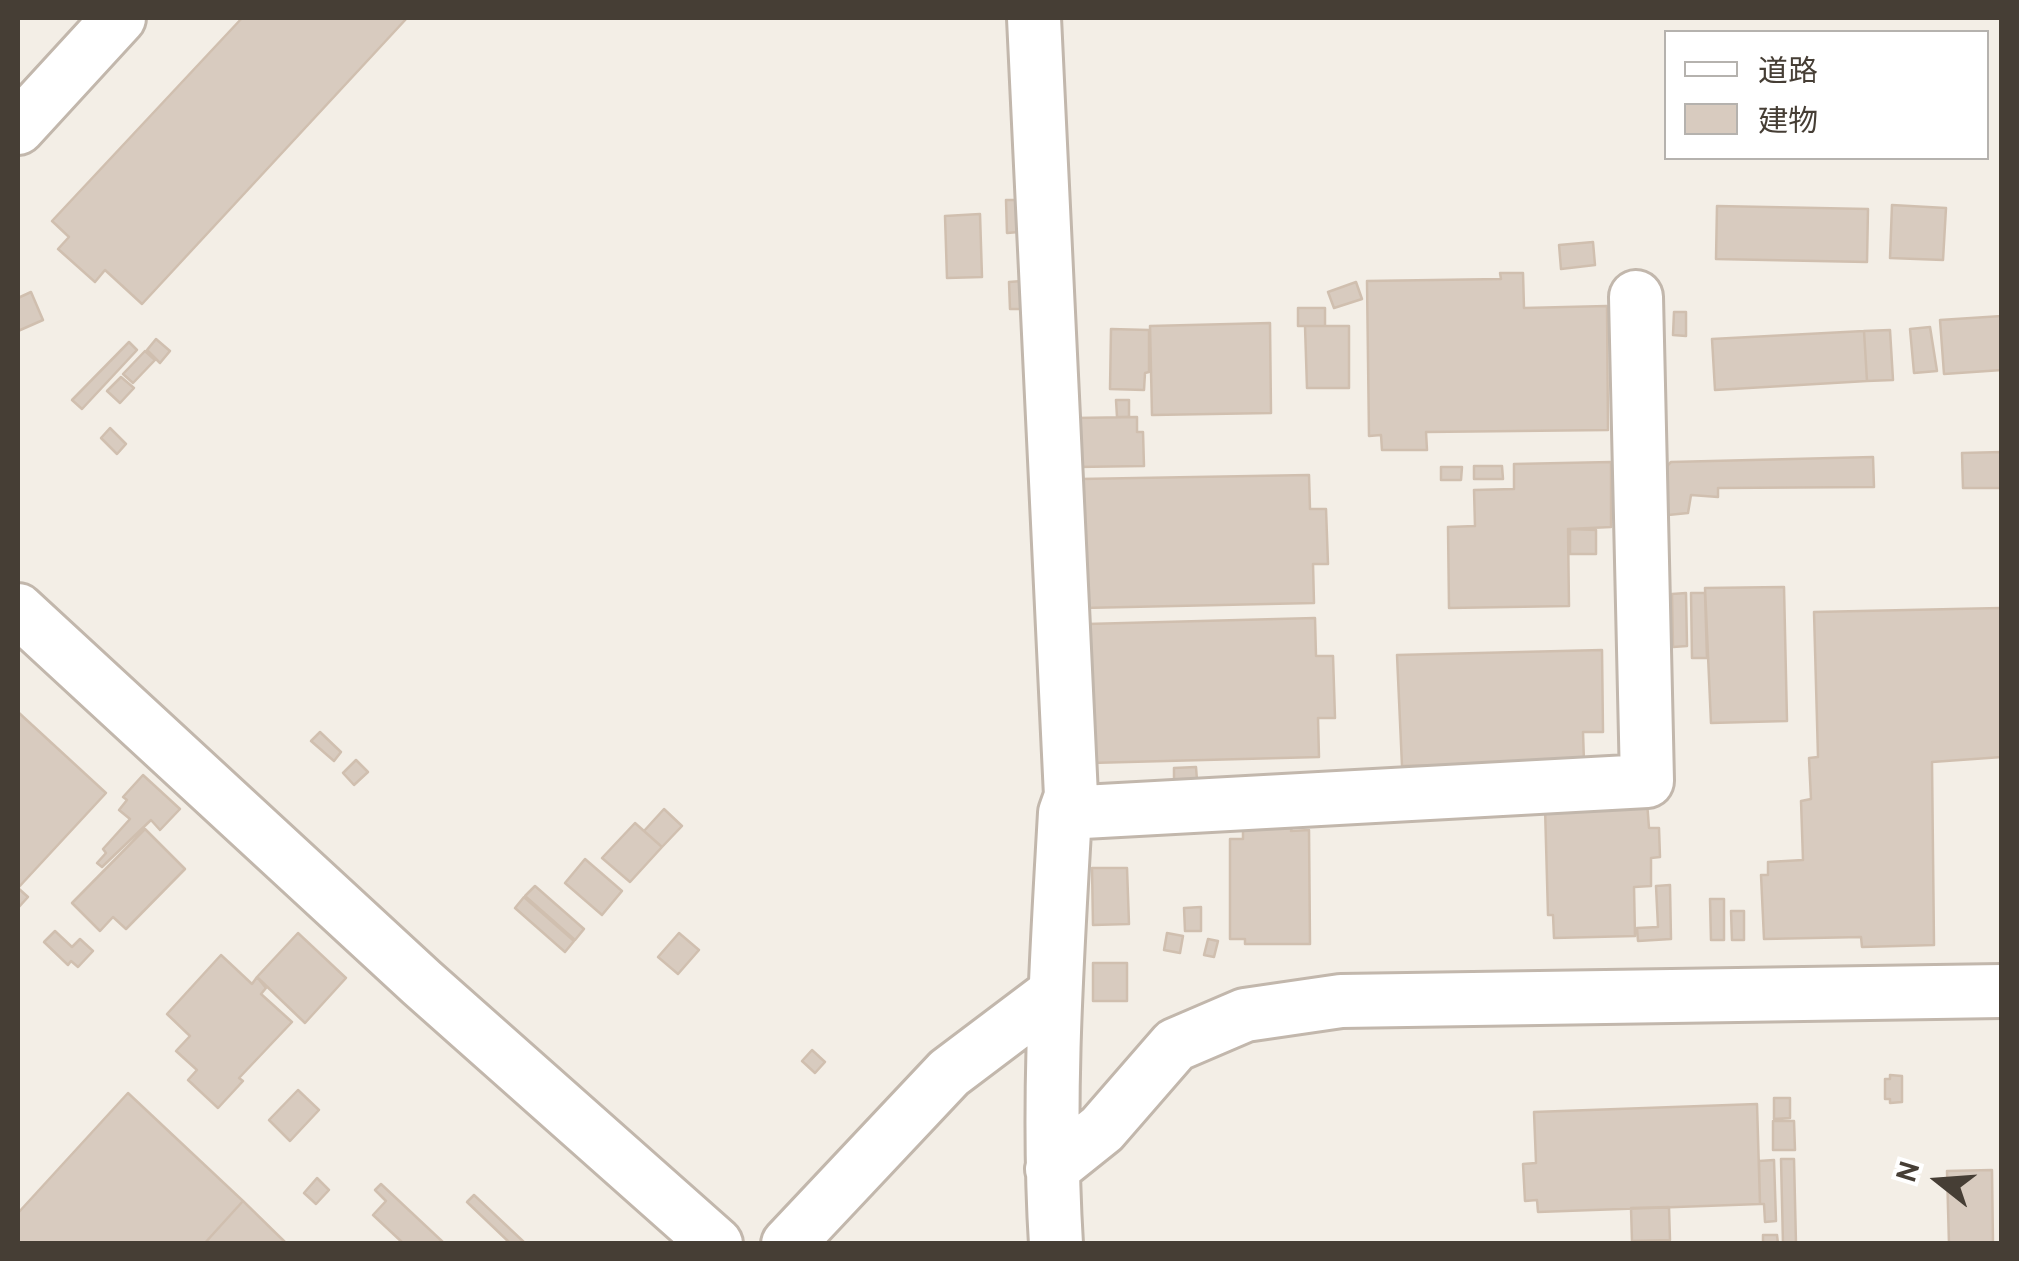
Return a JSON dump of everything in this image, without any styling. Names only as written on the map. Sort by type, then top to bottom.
[{"type":"street","points":[[18,128],[118,18]]},
{"type":"street","points":[[1034,18],[1071,796],[1065,813],[1055,993],[1052,1169],[1056,1244]]},
{"type":"street","points":[[1065,813],[1647,781],[1636,297]]},
{"type":"street","points":[[18,610],[422,983],[716,1244]]},
{"type":"street","points":[[1052,1169],[1102,1129],[1175,1046],[1245,1015],[1341,1000],[2002,990]]},
{"type":"street","points":[[788,1244],[948,1073],[1055,993]]},
{"type":"building","points":[[242,18],[407,18],[142,304],[105,270],[95,282],[58,249],[69,237],[52,221]]},
{"type":"building","points":[[1006,200],[1019,200],[1019,232],[1007,233]]},
{"type":"building","points":[[1892,205],[1946,208],[1943,260],[1890,258]]},
{"type":"building","points":[[1717,206],[1868,209],[1867,262],[1716,259]]},
{"type":"building","points":[[980,214],[982,277],[947,278],[945,216]]},
{"type":"building","points":[[1593,242],[1595,265],[1561,269],[1559,245]]},
{"type":"building","points":[[1500,273],[1523,273],[1524,308],[1607,306],[1608,430],[1426,432],[1427,450],[1382,450],[1381,435],[1369,436],[1367,281],[1501,279]]},
{"type":"building","points":[[1022,281],[1023,309],[1010,309],[1009,282]]},
{"type":"building","points":[[1356,282],[1362,299],[1334,308],[1328,292]]},
{"type":"building","points":[[31,292],[43,320],[18,331],[18,298]]},
{"type":"building","points":[[1298,308],[1325,308],[1325,326],[1298,326]]},
{"type":"building","points":[[1674,312],[1686,312],[1686,336],[1673,335]]},
{"type":"building","points":[[2002,316],[2002,370],[1944,374],[1940,320]]},
{"type":"building","points":[[1270,323],[1271,413],[1152,415],[1150,326]]},
{"type":"building","points":[[1305,326],[1349,326],[1349,388],[1307,388]]},
{"type":"building","points":[[1930,327],[1937,371],[1914,373],[1910,329]]},
{"type":"building","points":[[1111,329],[1149,330],[1149,372],[1145,373],[1144,390],[1110,389]]},
{"type":"building","points":[[1890,330],[1893,380],[1867,381],[1864,331]]},
{"type":"building","points":[[1864,331],[1867,381],[1715,390],[1712,339]]},
{"type":"building","points":[[156,339],[170,351],[160,363],[147,350]]},
{"type":"building","points":[[129,342],[137,350],[82,409],[72,400]]},
{"type":"building","points":[[145,351],[155,360],[133,383],[123,374]]},
{"type":"building","points":[[121,377],[134,388],[120,403],[107,391]]},
{"type":"building","points":[[1116,400],[1129,400],[1129,417],[1117,417]]},
{"type":"building","points":[[1137,417],[1137,432],[1143,432],[1144,466],[1076,467],[1075,418]]},
{"type":"building","points":[[110,428],[126,444],[117,454],[101,438]]},
{"type":"building","points":[[2002,452],[2002,488],[1963,488],[1962,453]]},
{"type":"building","points":[[1873,457],[1874,487],[1718,488],[1718,497],[1691,495],[1688,513],[1668,515],[1667,466],[1671,462]]},
{"type":"building","points":[[1611,462],[1611,527],[1568,529],[1569,606],[1449,608],[1448,527],[1475,526],[1474,490],[1514,489],[1514,464]]},
{"type":"building","points":[[1474,466],[1502,466],[1503,479],[1474,479]]},
{"type":"building","points":[[1441,467],[1462,467],[1461,480],[1441,480]]},
{"type":"building","points":[[1309,475],[1310,509],[1326,509],[1328,564],[1313,564],[1314,603],[1082,608],[1080,479]]},
{"type":"building","points":[[1570,529],[1596,530],[1596,554],[1570,554]]},
{"type":"building","points":[[1784,587],[1787,721],[1711,723],[1705,588]]},
{"type":"building","points":[[1686,593],[1687,646],[1673,647],[1672,594]]},
{"type":"building","points":[[1691,593],[1705,593],[1707,658],[1692,658]]},
{"type":"building","points":[[2001,608],[2002,757],[1932,762],[1934,945],[1862,947],[1861,937],[1764,939],[1761,875],[1768,875],[1768,862],[1803,860],[1801,801],[1811,799],[1809,758],[1818,757],[1814,612]]},
{"type":"building","points":[[1315,618],[1316,656],[1333,656],[1335,718],[1318,718],[1319,757],[1090,763],[1087,624]]},
{"type":"building","points":[[1602,650],[1603,732],[1583,732],[1584,762],[1402,766],[1397,655]]},
{"type":"building","points":[[18,712],[106,793],[18,888]]},
{"type":"building","points":[[320,732],[341,752],[334,761],[311,741]]},
{"type":"building","points":[[356,760],[368,772],[354,785],[343,773]]},
{"type":"building","points":[[1196,767],[1197,780],[1174,780],[1174,768]]},
{"type":"building","points":[[143,775],[180,809],[160,830],[151,820],[102,867],[97,863],[106,853],[103,849],[130,819],[119,810],[127,800],[123,797]]},
{"type":"building","points":[[1647,802],[1649,828],[1659,828],[1660,857],[1651,858],[1651,886],[1634,887],[1635,936],[1554,938],[1553,915],[1548,915],[1545,807]]},
{"type":"building","points":[[664,809],[682,826],[662,847],[644,831]]},
{"type":"building","points":[[635,823],[662,847],[630,882],[602,858]]},
{"type":"building","points":[[1292,825],[1291,831],[1309,830],[1310,944],[1245,944],[1245,939],[1230,939],[1230,839],[1243,839],[1243,826]]},
{"type":"building","points":[[145,829],[185,869],[126,929],[113,917],[100,931],[72,903]]},
{"type":"building","points":[[585,859],[622,891],[602,915],[565,883]]},
{"type":"building","points":[[1092,868],[1127,868],[1129,924],[1093,925]]},
{"type":"building","points":[[1670,885],[1671,939],[1638,941],[1637,928],[1658,927],[1656,886]]},
{"type":"building","points":[[535,886],[584,929],[575,940],[525,896]]},
{"type":"building","points":[[18,888],[28,897],[18,908]]},
{"type":"building","points":[[524,897],[574,941],[565,952],[515,908]]},
{"type":"building","points":[[1710,899],[1724,899],[1724,940],[1711,940]]},
{"type":"building","points":[[1201,907],[1201,931],[1185,931],[1184,908]]},
{"type":"building","points":[[1731,911],[1744,911],[1744,940],[1732,940]]},
{"type":"building","points":[[55,931],[72,947],[80,939],[93,951],[78,967],[71,961],[68,965],[44,942]]},
{"type":"building","points":[[298,933],[346,978],[305,1023],[257,977]]},
{"type":"building","points":[[679,933],[699,950],[678,974],[658,957]]},
{"type":"building","points":[[1167,933],[1183,936],[1180,953],[1164,950]]},
{"type":"building","points":[[1208,939],[1218,941],[1214,957],[1204,955]]},
{"type":"building","points":[[221,955],[252,984],[257,977],[266,988],[261,994],[292,1022],[239,1078],[243,1081],[218,1108],[188,1080],[197,1070],[176,1051],[190,1036],[167,1014]]},
{"type":"building","points":[[1093,963],[1127,963],[1127,1001],[1093,1001]]},
{"type":"building","points":[[812,1050],[825,1062],[815,1073],[802,1061]]},
{"type":"building","points":[[1890,1075],[1902,1076],[1902,1102],[1890,1103],[1890,1099],[1885,1099],[1885,1079],[1890,1079]]},
{"type":"building","points":[[298,1090],[319,1110],[290,1141],[269,1120]]},
{"type":"building","points":[[128,1093],[243,1201],[204,1244],[18,1244],[18,1213]]},
{"type":"building","points":[[1774,1098],[1790,1098],[1790,1118],[1774,1119]]},
{"type":"building","points":[[1757,1104],[1760,1204],[1538,1212],[1537,1200],[1525,1201],[1523,1164],[1536,1163],[1534,1112]]},
{"type":"building","points":[[1773,1121],[1794,1121],[1795,1150],[1773,1150]]},
{"type":"building","points":[[1781,1159],[1794,1159],[1796,1244],[1783,1244]]},
{"type":"building","points":[[1774,1160],[1776,1221],[1765,1222],[1764,1204],[1760,1204],[1759,1161]]},
{"type":"building","points":[[1992,1170],[1993,1244],[1949,1244],[1947,1171]]},
{"type":"building","points":[[317,1178],[329,1190],[316,1204],[304,1193]]},
{"type":"building","points":[[381,1184],[445,1244],[404,1244],[373,1215],[386,1201],[375,1190]]},
{"type":"building","points":[[474,1195],[526,1244],[511,1244],[467,1202]]},
{"type":"building","points":[[243,1201],[287,1244],[204,1244]]},
{"type":"building","points":[[1669,1207],[1670,1240],[1632,1241],[1631,1208]]},
{"type":"building","points":[[1763,1235],[1777,1235],[1778,1244],[1763,1244]]}]
